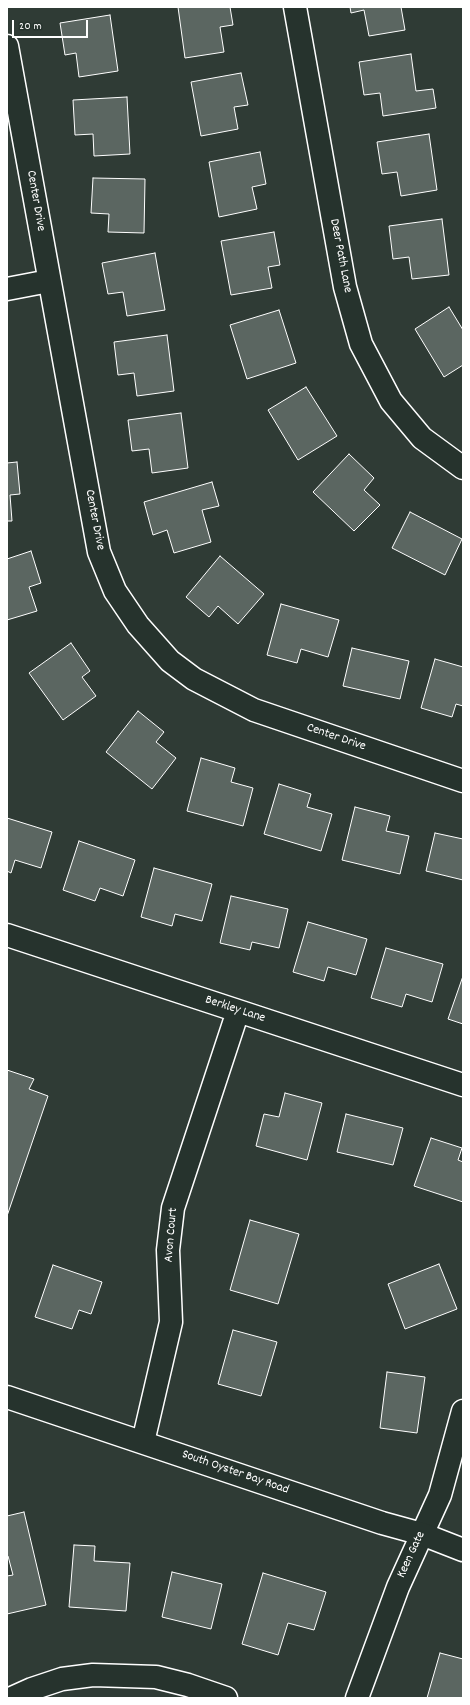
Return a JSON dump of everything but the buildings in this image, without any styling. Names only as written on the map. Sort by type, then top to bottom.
[{"type":"street","name":"Deer Path Lane","points":[[295,7],[345,287],[361,344],[392,401],[422,438],[463,468]]},
{"type":"street","name":"Center Drive","points":[[7,46],[99,552],[115,590],[138,626],[170,661],[194,679],[254,710],[463,781]]},
{"type":"street","points":[[7,289],[49,282]]},
{"type":"street","name":"Berkley Lane","points":[[7,935],[463,1085]]},
{"type":"street","name":"Avon Court","points":[[143,1442],[171,1322],[168,1250],[173,1208],[238,1011]]},
{"type":"street","name":"South Oyster Bay Road","points":[[7,1397],[382,1523],[422,1534],[463,1550]]},
{"type":"street","name":"Keen Gate","points":[[357,1698],[398,1587],[440,1495],[463,1411]]},
{"type":"street","points":[[12,1698],[32,1689],[62,1679],[94,1674],[156,1678],[188,1685],[226,1698]]}]
